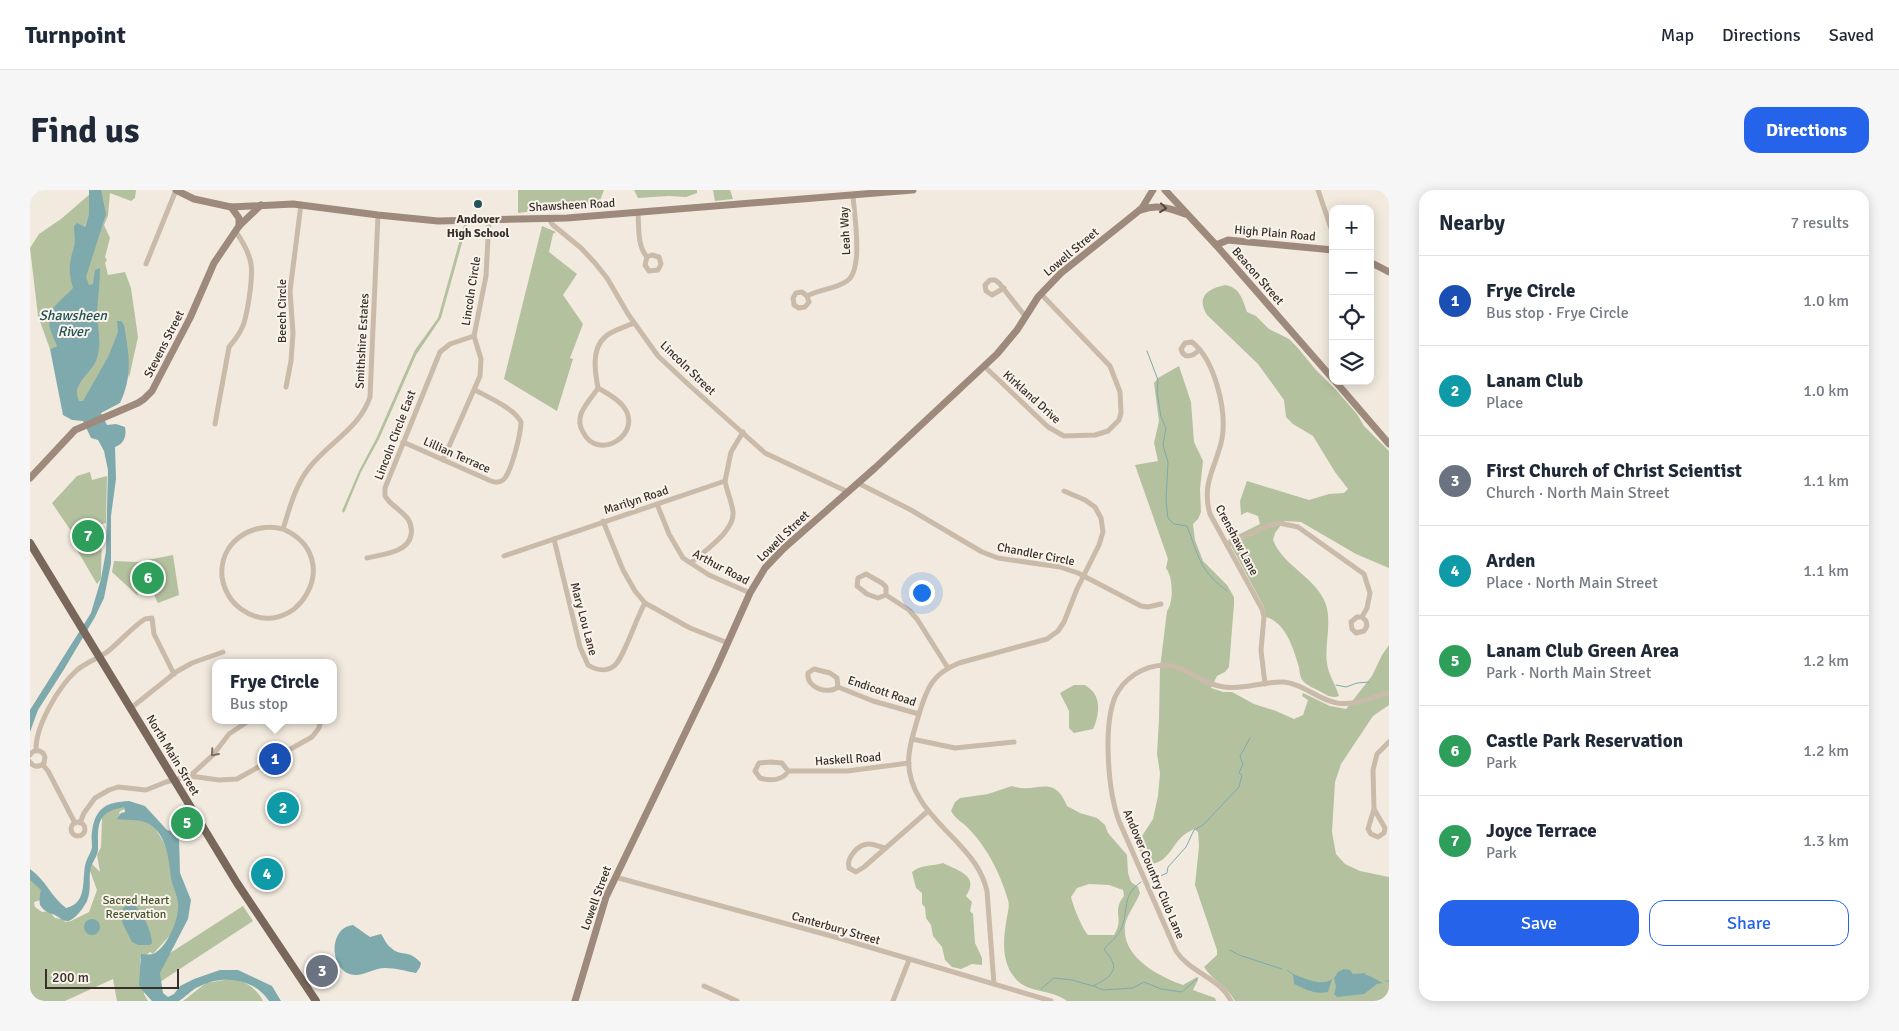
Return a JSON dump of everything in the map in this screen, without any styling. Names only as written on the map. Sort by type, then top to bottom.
[{"type":"main road","name":"Shawsheen Road","points":[[176,190],[194,198],[231,207],[300,204],[438,221],[549,219],[912,190]]},
{"type":"main road","name":"Lowell Street","points":[[575,1001],[606,897],[728,643],[750,593],[771,561],[984,366],[1007,342],[1041,294],[1061,273],[1136,214],[1153,190]]},
{"type":"main road","name":"Beacon Street","points":[[1165,190],[1216,245],[1329,374]]},
{"type":"main road","name":"Stevens Street","points":[[30,478],[76,430],[102,417],[138,403],[152,390],[190,318],[214,263],[238,229],[261,205]]},
{"type":"main road","points":[[231,207],[239,218],[238,229]]},
{"type":"main road","points":[[1136,214],[1147,208],[1156,207],[1168,208],[1190,216]]},
{"type":"main road","name":"High Plain Road","points":[[1216,245],[1228,240],[1329,250]]},
{"type":"main road","points":[[1374,264],[1389,272]]},
{"type":"main road","name":"Beacon Street","points":[[1338,385],[1389,444]]},
{"type":"main road","name":"North Main Street","points":[[30,543],[238,884],[316,1001]]},
{"type":"street","points":[[146,264],[176,190]]},
{"type":"street","points":[[1318,190],[1329,222]]},
{"type":"street","name":"Leah Way","points":[[807,296],[845,283],[853,275],[856,266],[856,242],[853,195]]},
{"type":"street","name":"Beech Circle","points":[[286,386],[291,361],[293,333],[290,291],[300,204]]},
{"type":"street","points":[[638,212],[641,248],[647,257]]},
{"type":"street","name":"Smithshire Estates","points":[[283,529],[293,496],[310,467],[356,420],[370,397],[378,215]]},
{"type":"street","name":"Lincoln Circle","points":[[474,336],[486,276],[489,219]]},
{"type":"street","name":"Lincoln Street","points":[[549,219],[553,225],[595,262],[634,323],[658,356],[765,453],[848,492]]},
{"type":"street","points":[[215,424],[229,347],[244,323],[250,284],[252,266],[238,229]]},
{"type":"street","points":[[1004,288],[1025,316]]},
{"type":"street","name":"Kirkland Drive","points":[[984,366],[1048,426],[1064,436],[1095,435],[1108,431],[1119,420],[1121,413],[1120,392],[1110,366],[1041,294]]},
{"type":"street","points":[[598,388],[623,405],[629,419],[626,433],[619,441],[610,445],[601,446],[591,442],[584,435],[580,426],[582,412],[598,388],[595,369],[596,352],[601,342],[610,334],[634,323]]},
{"type":"street","points":[[443,460],[480,376],[481,365],[474,336]]},
{"type":"street","name":"Lincoln Circle East","points":[[367,558],[401,548],[407,544],[411,537],[412,530],[408,520],[389,502],[385,488],[440,352],[450,344],[474,336]]},
{"type":"street","name":"Crenshaw Lane","points":[[1199,350],[1216,381],[1222,425],[1221,441],[1207,486],[1207,503],[1210,514],[1262,609],[1264,617],[1261,650],[1265,684]]},
{"type":"street","name":"Lillian Terrace","points":[[403,442],[496,483],[503,480],[509,472],[522,422],[512,412],[474,390]]},
{"type":"street","points":[[690,563],[722,536],[733,521],[733,510],[725,481],[731,452],[743,432]]},
{"type":"street","name":"Marilyn Road","points":[[504,556],[725,481]]},
{"type":"street","name":"Chandler Circle","points":[[858,483],[912,510],[982,552],[1022,562],[1060,567],[1084,575],[1138,605],[1148,607],[1160,604]]},
{"type":"street","points":[[994,984],[984,878],[973,860],[928,810],[914,790],[908,763],[919,714],[930,684],[937,675],[948,668],[970,660],[1041,641],[1051,636],[1064,622],[1102,538],[1103,522],[1099,512],[1092,504],[1064,491]]},
{"type":"street","name":"Arthur Road","points":[[657,504],[675,546],[683,558],[709,575],[750,593]]},
{"type":"street","points":[[603,521],[617,558],[629,582],[645,603],[690,628],[728,643]]},
{"type":"street","points":[[1227,546],[1267,526],[1281,523],[1298,527],[1364,574],[1370,593],[1367,608],[1362,617]]},
{"type":"street","points":[[262,527],[283,529],[301,540],[309,552],[313,566],[311,587],[299,605],[287,613],[273,617],[252,615],[234,603],[226,591],[222,571],[224,557],[231,544],[248,531],[262,527]]},
{"type":"street","name":"Mary Lou Lane","points":[[554,539],[580,647],[588,665],[604,670],[614,666],[620,659],[645,603]]},
{"type":"street","points":[[862,574],[866,574],[878,580],[886,586],[886,595],[878,598],[867,594],[857,586],[858,578],[862,574]]},
{"type":"street","points":[[886,595],[909,610],[918,619],[948,668]]},
{"type":"street","points":[[36,751],[36,742],[45,716],[60,690],[77,670],[99,657],[145,619],[152,618],[154,634],[174,674]]},
{"type":"street","points":[[131,708],[174,674],[192,663],[224,652]]},
{"type":"street","name":"Andover Country Club Lane","points":[[1231,1001],[1221,987],[1186,963],[1174,947],[1116,812],[1109,759],[1109,736],[1113,704],[1119,690],[1134,675],[1148,668],[1164,665],[1180,668],[1224,688],[1280,682],[1293,684],[1340,704],[1353,703],[1389,693]]},
{"type":"street","name":"Endicott Road","points":[[838,687],[837,678],[830,674],[814,668],[808,673],[809,682],[816,687],[829,691],[838,687],[873,701],[919,714]]},
{"type":"street","points":[[190,776],[213,755],[229,734],[244,724]]},
{"type":"street","points":[[42,765],[48,771],[78,823],[95,798],[108,790],[118,787],[146,790],[190,776],[224,780],[241,777],[312,737],[320,724]]},
{"type":"street","points":[[912,739],[955,748],[1014,742]]},
{"type":"street","points":[[1374,809],[1368,829],[1371,834],[1378,837],[1383,834],[1385,828],[1374,809],[1372,795],[1373,764],[1380,750],[1389,742]]},
{"type":"street","points":[[30,755],[40,751],[45,756],[45,761],[42,765]]},
{"type":"street","points":[[30,762],[35,766],[42,765]]},
{"type":"street","name":"Haskell Road","points":[[788,771],[782,778],[767,780],[758,778],[755,771],[758,764],[771,762],[782,764],[788,771],[847,771],[908,763]]},
{"type":"street","points":[[886,848],[869,844],[864,845],[850,857],[849,868],[853,872],[860,870],[886,848],[928,810]]},
{"type":"street","name":"Canterbury Street","points":[[615,877],[835,938],[1051,1001]]},
{"type":"street","points":[[894,1001],[909,960]]},
{"type":"street","points":[[704,986],[737,1001]]},
{"type":"green space","points":[[101,190],[136,190],[135,198],[131,201],[110,193],[108,216],[104,225],[110,238],[105,257],[108,275],[125,272],[131,288],[138,337],[129,378],[127,368],[75,410],[78,384],[95,362],[86,306],[85,273],[99,211]]},
{"type":"green space","points":[[518,190],[604,190],[599,203],[518,213]]},
{"type":"green space","points":[[634,190],[697,190],[697,193],[686,197],[638,198]]},
{"type":"green space","points":[[713,190],[730,190],[733,199],[715,201]]},
{"type":"green space","points":[[90,194],[89,215],[84,228],[78,300],[66,342],[50,349],[38,316],[30,248],[39,234],[61,219]]},
{"type":"green space","points":[[464,225],[467,225],[441,318],[416,355],[379,439],[361,472],[344,513],[342,511],[359,471],[376,439],[415,350],[438,318]]},
{"type":"green space","points":[[542,226],[556,232],[553,234],[549,252],[577,274],[563,295],[583,324],[570,358],[573,359],[557,411],[504,379]]},
{"type":"green space","points":[[1225,285],[1234,288],[1242,298],[1247,312],[1256,316],[1269,329],[1289,339],[1357,414],[1364,426],[1389,451],[1389,568],[1356,554],[1301,522],[1284,521],[1275,533],[1273,540],[1283,556],[1318,590],[1326,605],[1328,622],[1326,655],[1329,671],[1339,696],[1336,697],[1327,695],[1302,680],[1294,650],[1287,636],[1278,624],[1266,617],[1264,607],[1228,540],[1260,524],[1258,516],[1247,512],[1241,515],[1240,501],[1247,481],[1309,500],[1329,494],[1344,493],[1348,489],[1313,436],[1293,424],[1286,417],[1284,400],[1258,364],[1207,315],[1203,299],[1213,289]]},
{"type":"green space","points":[[1179,366],[1191,402],[1194,442],[1203,461],[1200,489],[1201,512],[1193,524],[1195,540],[1203,561],[1227,585],[1234,597],[1229,667],[1225,672],[1217,676],[1211,688],[1223,692],[1232,692],[1254,704],[1294,719],[1303,715],[1308,700],[1302,696],[1303,693],[1330,706],[1346,709],[1372,676],[1389,645],[1389,705],[1373,716],[1341,764],[1335,782],[1332,832],[1336,854],[1345,864],[1360,871],[1389,877],[1389,1001],[1235,1001],[1228,991],[1204,967],[1217,955],[1217,950],[1195,885],[1199,846],[1198,832],[1194,829],[1186,833],[1162,860],[1151,864],[1143,858],[1134,839],[1135,837],[1142,836],[1153,819],[1158,796],[1160,773],[1157,754],[1160,668],[1167,611],[1171,602],[1172,590],[1166,568],[1168,559],[1135,465],[1158,461],[1154,443],[1159,421],[1154,383],[1158,378]]},
{"type":"green space","points":[[90,472],[92,480],[107,476],[106,523],[102,524],[101,579],[97,584],[77,550],[82,547],[52,503],[77,476]]},
{"type":"green space","points":[[173,555],[179,595],[158,603],[148,585],[140,585],[137,591],[138,596],[112,572],[114,561],[137,562]]},
{"type":"green space","points":[[1074,685],[1085,685],[1090,689],[1098,701],[1098,706],[1093,729],[1074,733],[1069,728],[1069,711],[1060,693]]},
{"type":"green space","points":[[1012,786],[1021,788],[1050,787],[1062,796],[1067,806],[1080,813],[1097,818],[1105,825],[1108,833],[1127,855],[1128,873],[1131,882],[1138,887],[1140,893],[1125,925],[1125,936],[1129,947],[1143,964],[1173,981],[1183,985],[1197,977],[1198,980],[1193,990],[1215,998],[1216,1001],[1067,1001],[1054,994],[1032,989],[1020,983],[1011,972],[1004,952],[1009,904],[1001,879],[982,845],[951,811],[955,802],[960,798],[988,794]],"holes":[[[1089,884],[1109,885],[1123,890],[1124,896],[1118,906],[1117,929],[1114,935],[1088,935],[1078,917],[1071,897],[1077,888]]]},
{"type":"green space","name":"Sacred Heart Reservation","points":[[107,805],[128,807],[119,812],[120,816],[148,816],[167,848],[181,908],[173,932],[153,954],[150,952],[140,959],[144,994],[148,1001],[117,1001],[113,979],[65,1001],[30,1001],[30,875],[44,887],[41,900],[34,902],[35,907],[42,912],[49,911],[55,918],[63,919],[65,922],[89,912],[97,890],[89,868],[92,864],[100,872],[97,855],[101,847],[102,818]]},
{"type":"green space","points":[[190,818],[198,832],[186,840],[181,831],[174,829],[172,833],[171,829]]},
{"type":"green space","points":[[943,863],[961,871],[969,878],[970,889],[966,896],[972,902],[970,911],[973,914],[975,943],[982,958],[982,965],[972,964],[961,969],[952,967],[945,960],[942,947],[933,936],[931,925],[926,918],[925,907],[922,904],[922,893],[916,888],[912,872],[923,867]]},
{"type":"green space","points":[[243,906],[253,921],[157,984],[160,970],[167,955]]},
{"type":"green space","points":[[236,978],[252,987],[263,1001],[183,1001],[206,983]]},
{"type":"water","name":"Shawsheen River","points":[[89,190],[101,190],[106,214],[86,277],[89,285],[93,284],[95,270],[100,268],[97,311],[99,348],[96,361],[79,385],[77,395],[79,401],[83,401],[108,357],[118,332],[117,321],[121,321],[124,325],[129,364],[127,383],[120,403],[101,413],[107,425],[116,424],[125,427],[125,437],[115,447],[116,479],[111,516],[111,563],[104,598],[95,617],[38,710],[30,732],[30,710],[91,613],[101,579],[106,551],[108,470],[104,451],[98,440],[91,438],[83,421],[72,420],[63,415],[50,349],[57,346],[50,326],[50,313],[73,288],[70,268],[75,242],[74,226],[77,223],[85,227],[89,214]]},
{"type":"water","points":[[129,801],[145,806],[167,830],[177,833],[179,837],[180,873],[191,900],[188,919],[160,973],[163,993],[168,997],[174,994],[180,986],[194,979],[220,970],[238,970],[272,986],[281,1001],[269,1001],[255,987],[246,983],[227,980],[207,983],[193,990],[179,1001],[152,1001],[141,989],[139,985],[141,954],[153,954],[167,941],[174,927],[178,904],[166,849],[161,836],[147,823],[117,819],[121,813],[125,812],[124,807],[108,812],[100,821],[98,851],[90,871],[88,896],[86,904],[78,914],[69,921],[66,921],[41,907],[41,890],[30,880],[30,869],[40,878],[61,904],[66,908],[73,905],[78,901],[83,889],[86,862],[92,847],[92,834],[96,817],[108,805]]},
{"type":"water","points":[[130,903],[134,904],[146,922],[152,943],[150,945],[138,945],[132,942],[122,922],[123,908]]},
{"type":"water","points":[[92,919],[98,921],[100,927],[98,933],[92,935],[86,933],[84,927],[86,921]]},
{"type":"water","points":[[353,925],[370,937],[381,934],[387,944],[394,950],[416,958],[421,963],[416,973],[385,968],[362,974],[348,974],[339,966],[336,960],[335,947],[342,929]]},
{"type":"water","points":[[1344,969],[1350,970],[1353,974],[1365,973],[1383,983],[1377,984],[1364,994],[1337,997],[1334,994],[1336,987],[1334,978],[1338,972]]},
{"type":"water","points":[[1293,974],[1318,982],[1332,979],[1328,992],[1314,992],[1294,984]]},
{"type":"waterway","points":[[1147,351],[1158,380],[1157,392],[1161,417],[1166,428],[1163,445],[1168,462],[1166,501],[1168,518],[1174,524],[1187,526],[1205,569],[1227,591]]},
{"type":"waterway","points":[[1336,685],[1346,687],[1357,683],[1369,682]]},
{"type":"waterway","points":[[1151,880],[1167,873],[1168,867],[1186,847],[1194,830],[1203,825],[1239,787],[1242,775],[1239,773],[1243,764],[1240,756],[1250,738]]},
{"type":"waterway","points":[[1041,989],[1054,978],[1072,980],[1093,986],[1109,976],[1112,972],[1113,964],[1104,949],[1120,931],[1129,896],[1141,882]]},
{"type":"waterway","points":[[1230,950],[1239,955],[1282,969]]},
{"type":"waterway","points":[[1287,970],[1294,975]]},
{"type":"waterway","points":[[1094,986],[1103,990],[1133,988],[1144,982],[1161,989],[1182,992],[1198,978]]},
{"type":"place","name":"Andover High School","points":[[478,204]]},
{"type":"place","name":"Joyce Terrace","points":[[88,536]]},
{"type":"place","name":"Castle Park Reservation","points":[[148,578]]},
{"type":"place","name":"Frye Circle","points":[[275,759]]},
{"type":"place","name":"Lanam Club","points":[[283,808]]},
{"type":"place","name":"Lanam Club Green Area","points":[[187,823]]},
{"type":"place","name":"Arden","points":[[267,874]]},
{"type":"place","name":"First Church of Christ Scientist","points":[[322,971]]}]
